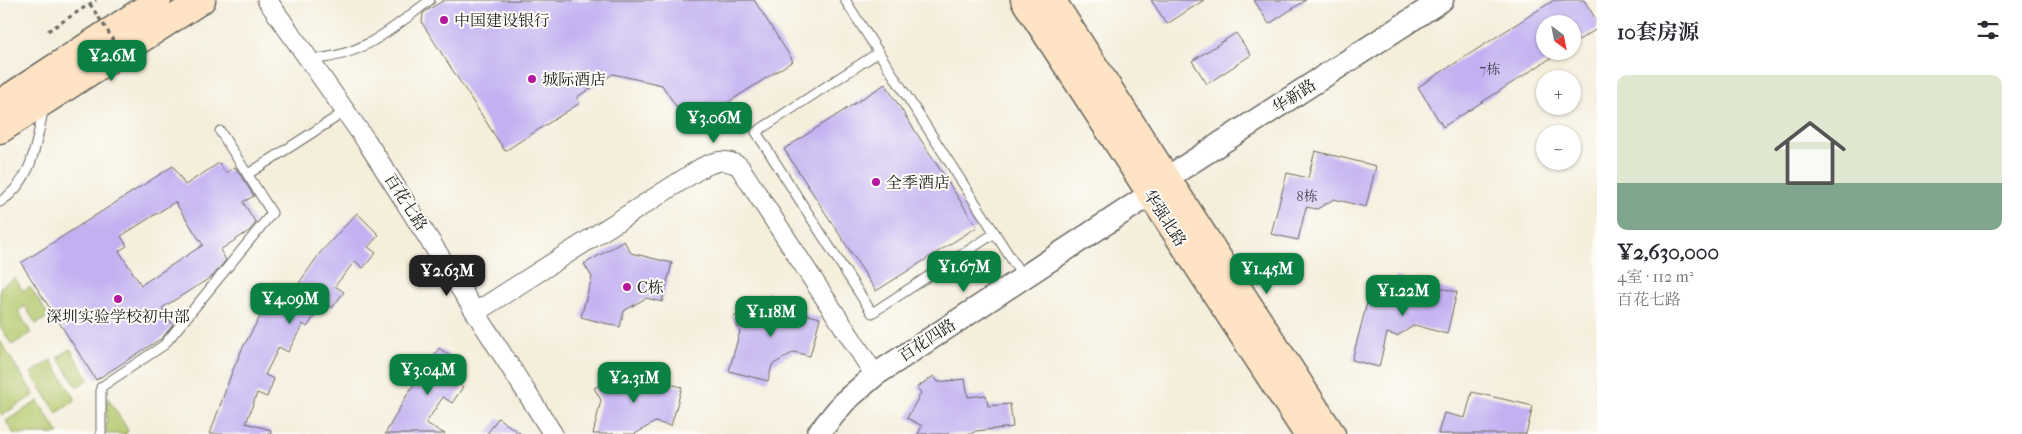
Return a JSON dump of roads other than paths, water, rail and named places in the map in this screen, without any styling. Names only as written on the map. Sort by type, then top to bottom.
[{"type":"main road","points":[[0,103],[142,7],[158,0]]},
{"type":"main road","points":[[0,130],[202,0]]},
{"type":"main road","name":"华强北路","points":[[1024,0],[1158,186],[1332,434]]},
{"type":"main road","name":"华强北路","points":[[1052,0],[1158,186],[1307,434]]},
{"type":"street","name":"百花七路","points":[[267,0],[346,112],[553,434]]},
{"type":"street","name":"华新路","points":[[1158,186],[1442,0]]},
{"type":"street","points":[[476,312],[701,168],[716,161],[729,160],[738,166],[874,375]]},
{"type":"street","name":"百花四路","points":[[818,434],[844,402],[874,375],[1158,186]]},
{"type":"lane","points":[[310,59],[339,56],[365,46],[403,21],[430,0]]},
{"type":"lane","points":[[845,0],[1023,277]]},
{"type":"lane","points":[[879,52],[756,132],[872,313],[995,233]]},
{"type":"lane","points":[[0,202],[17,189],[29,170],[45,101]]},
{"type":"lane","points":[[248,174],[346,112]]},
{"type":"lane","points":[[101,434],[102,387],[164,345],[272,213],[220,131]]},
{"type":"place","name":"中国建设银行","points":[[444,20]]},
{"type":"place","name":"城际酒店","points":[[532,79]]},
{"type":"place","name":"全季酒店","points":[[876,182]]},
{"type":"place","name":"C栋","points":[[627,287]]},
{"type":"place","name":"深圳实验学校初中部","points":[[118,299]]}]
